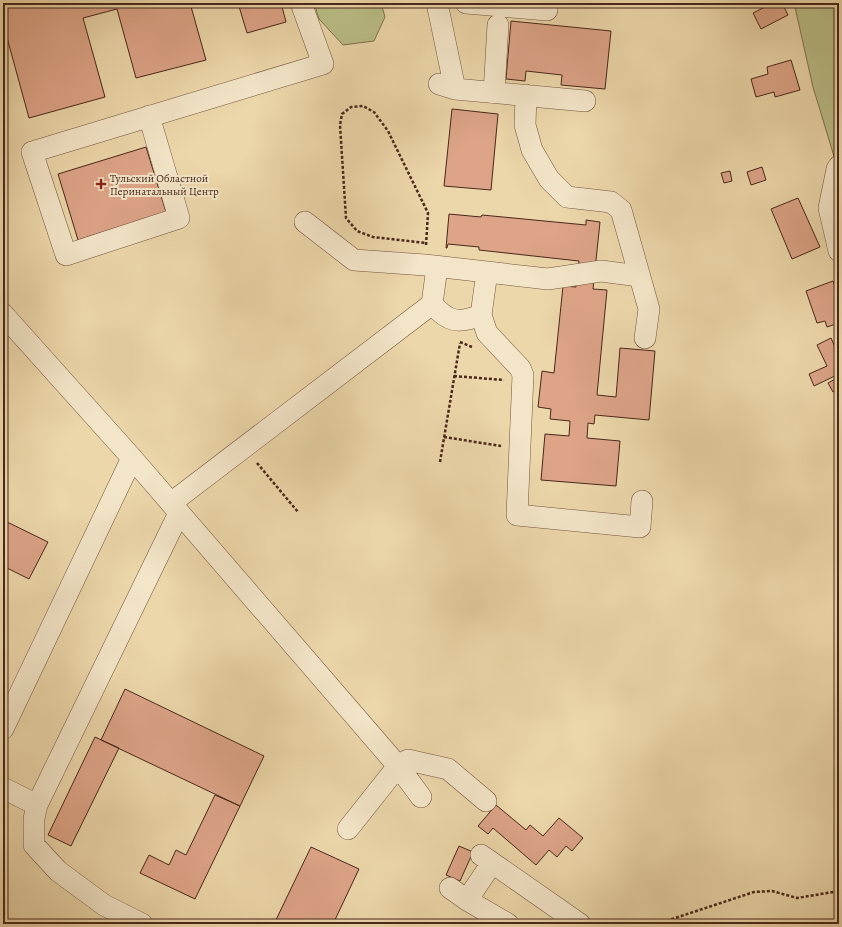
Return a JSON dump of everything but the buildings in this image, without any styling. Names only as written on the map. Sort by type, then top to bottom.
[{"type":"street","points":[[149,116],[179,218],[66,255],[32,152],[149,116],[323,64],[301,3]]},
{"type":"street","points":[[438,3],[447,87],[494,93],[585,101]]},
{"type":"street","points":[[466,3],[548,10]]},
{"type":"street","points":[[494,93],[498,25]]},
{"type":"street","points":[[526,95],[525,125],[532,150],[549,179],[567,197],[611,202],[621,210],[648,309],[645,338]]},
{"type":"street","points":[[839,166],[837,169],[829,208],[839,250]]},
{"type":"street","points":[[304,222],[354,260],[548,279],[601,271],[639,276]]},
{"type":"street","points":[[142,924],[104,905],[58,871],[34,845],[34,819],[37,805],[175,508],[243,447],[432,304],[437,267]]},
{"type":"street","points":[[472,318],[488,272]]},
{"type":"street","points":[[432,304],[442,314],[454,320],[472,318]]},
{"type":"street","points":[[3,314],[132,458],[398,766],[421,797]]},
{"type":"street","points":[[472,318],[520,368],[523,375],[524,382],[508,449],[517,515],[640,527],[642,501]]},
{"type":"street","points":[[3,729],[132,458]]},
{"type":"street","points":[[348,829],[398,766],[408,760],[448,769],[486,801]]},
{"type":"street","points":[[3,788],[37,805]]},
{"type":"street","points":[[508,924],[459,894],[487,859],[580,924]]},
{"type":"path","points":[[363,106],[374,112],[388,131],[428,213],[426,243],[373,237],[357,231],[346,218],[340,125],[342,114],[351,107],[363,106]]},
{"type":"path","points":[[440,462],[460,342],[472,318]]},
{"type":"path","points":[[460,342],[473,347]]},
{"type":"path","points":[[499,374],[503,385]]},
{"type":"path","points":[[454,376],[524,382]]},
{"type":"path","points":[[444,437],[508,449]]},
{"type":"path","points":[[502,439],[508,449]]},
{"type":"path","points":[[243,447],[298,512]]},
{"type":"path","points":[[657,924],[754,892],[772,891],[798,898],[839,892]]},
{"type":"green space","points":[[314,3],[381,3],[385,17],[374,41],[343,45],[319,19]]},
{"type":"green space","points":[[794,3],[839,3],[839,173],[813,87]]},
{"type":"place","name":"Тульский Областной Перинатальный Центр","points":[[101,184]]}]
